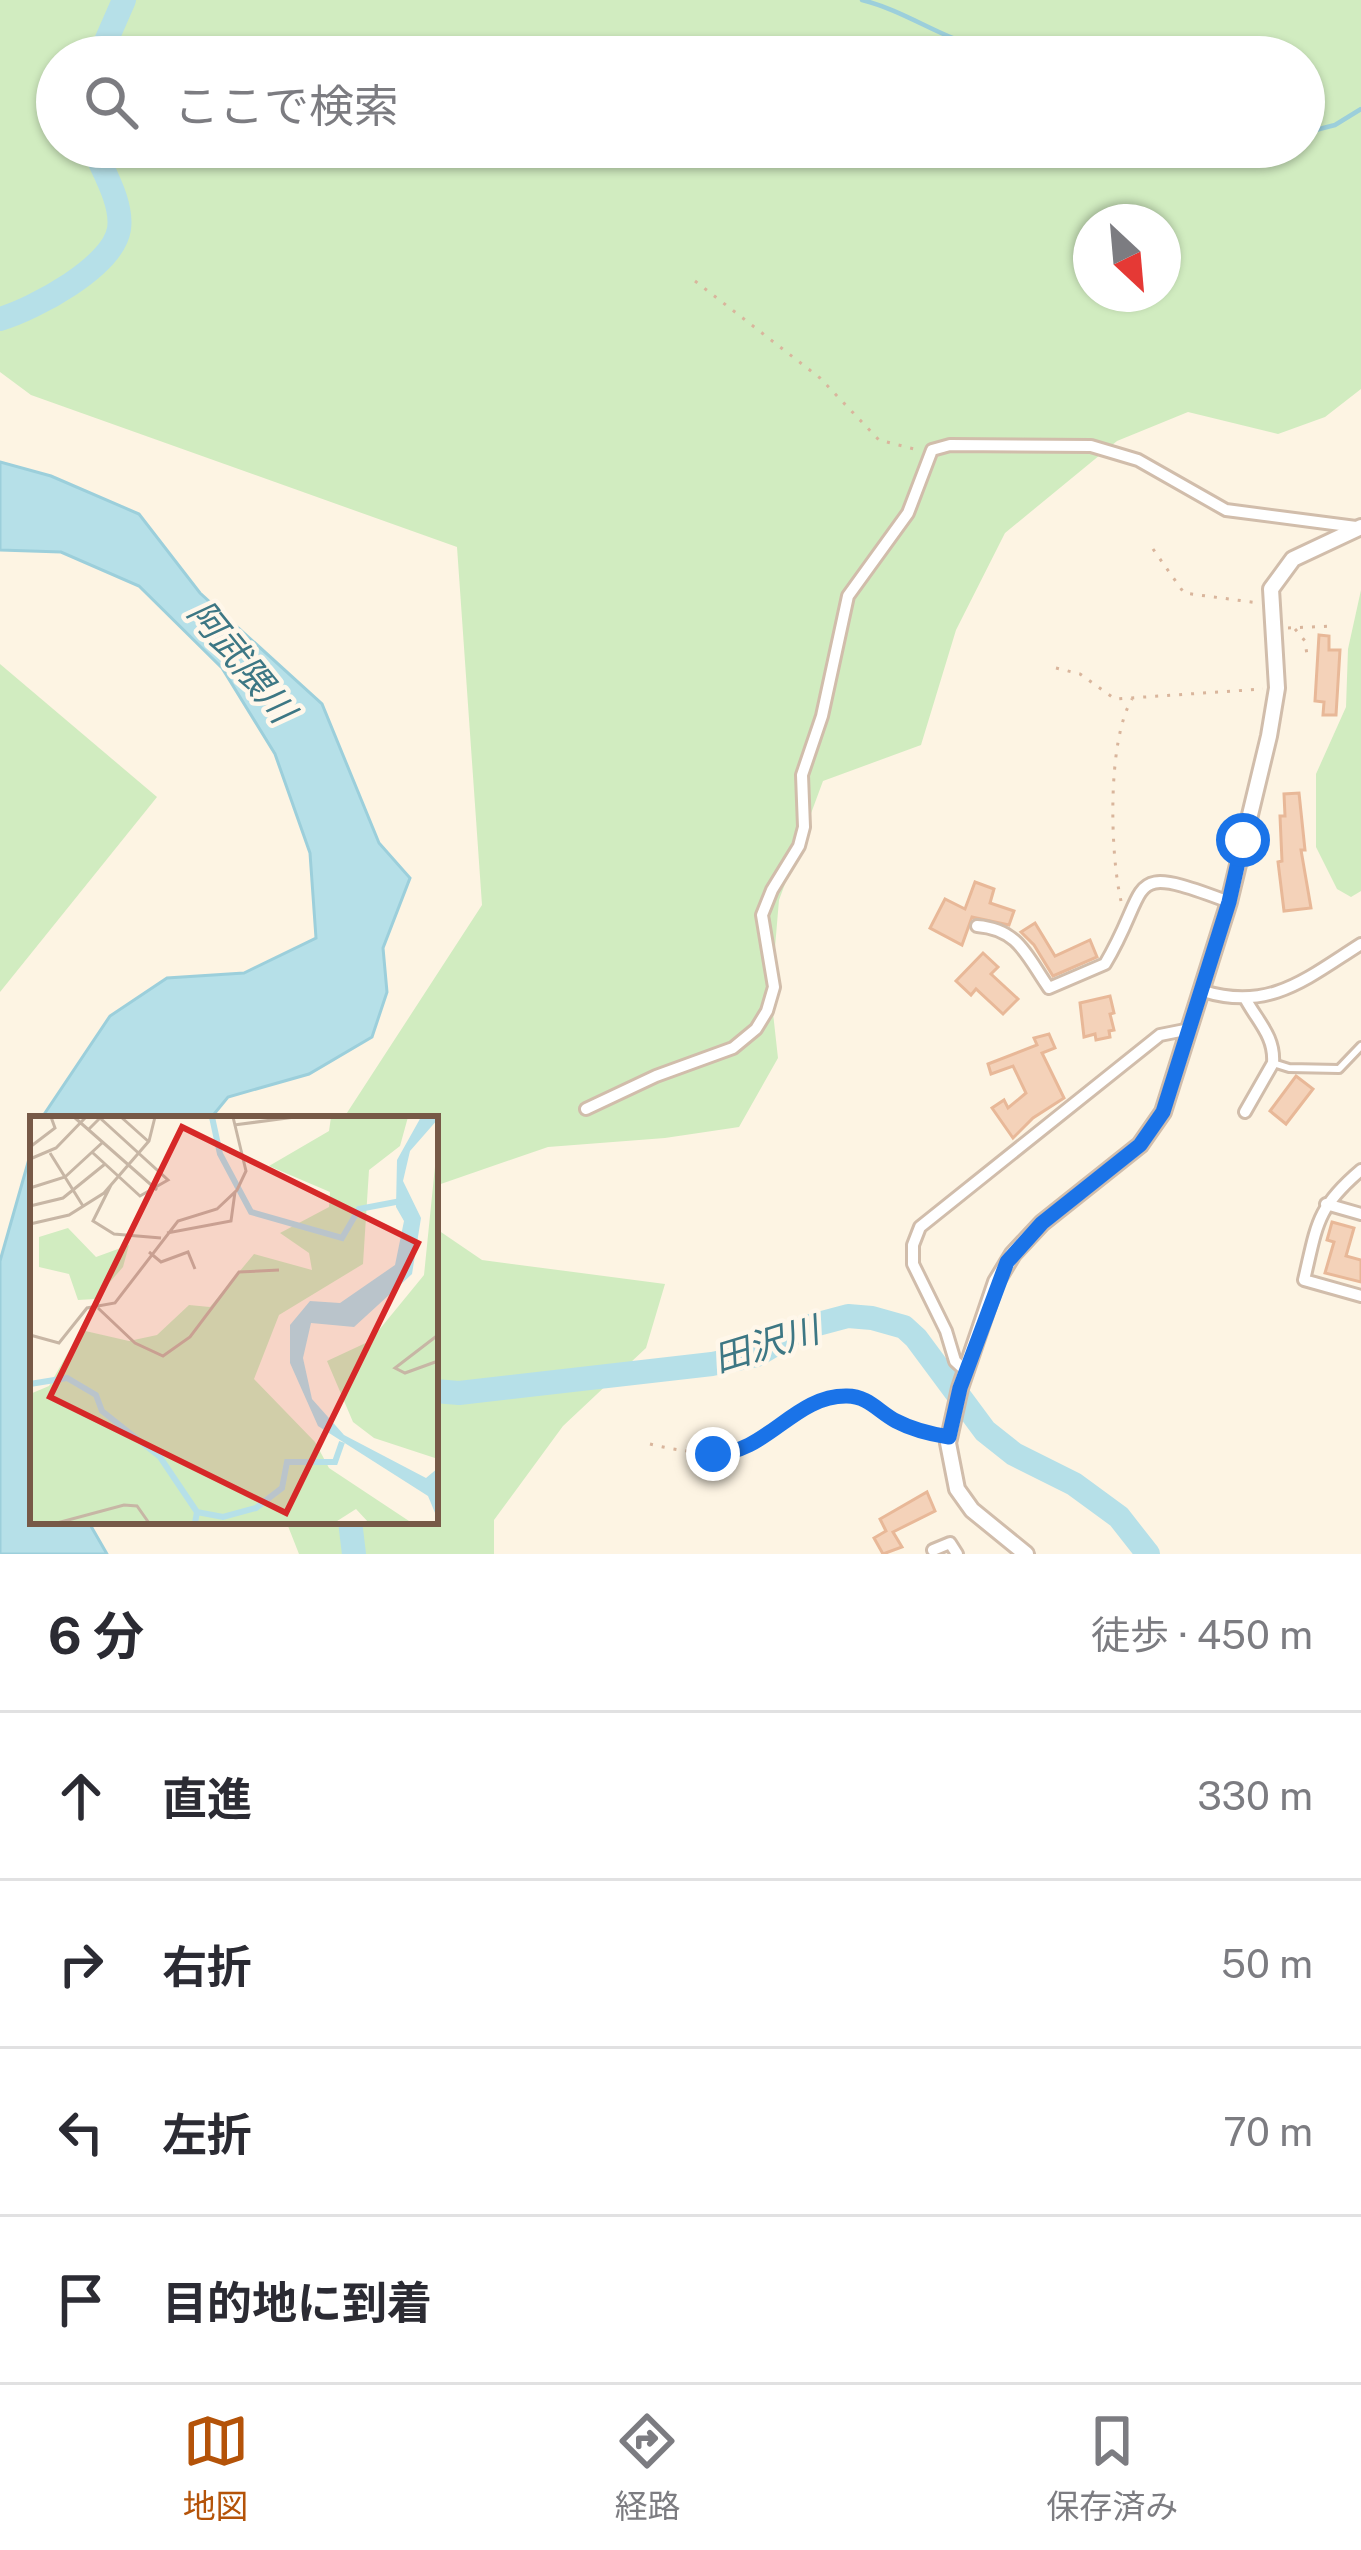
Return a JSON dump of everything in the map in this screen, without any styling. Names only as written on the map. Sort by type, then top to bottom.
[{"type":"street","points":[[586,1109],[656,1076],[733,1048],[756,1029],[767,1011],[774,987],[762,915],[799,846],[804,827],[802,775],[822,716],[848,596],[908,513],[932,450],[950,445],[1091,446],[1138,460],[1226,510],[1360,528]]},
{"type":"street","points":[[1026,1554],[961,1497],[951,1466],[950,1433],[960,1388],[1007,1262],[1042,1223],[1148,1136],[1170,1096],[1229,902],[1270,736],[1277,688],[1273,583],[1286,563],[1360,528]]},
{"type":"street","points":[[977,926],[1014,937],[1048,988],[1105,964],[1138,894],[1160,880],[1172,880],[1229,902]]},
{"type":"street","points":[[1203,991],[1244,998],[1280,993],[1361,944]]},
{"type":"street","points":[[1244,998],[1272,1042],[1273,1063],[1244,1112]]},
{"type":"street","points":[[967,1372],[955,1361],[946,1331],[913,1264],[920,1227],[1160,1034],[1190,1029]]},
{"type":"street","points":[[1361,1170],[1319,1215],[1304,1280],[1361,1296]]},
{"type":"street","points":[[1326,1204],[1361,1214]]},
{"type":"street","points":[[933,1550],[950,1543],[957,1554]]},
{"type":"lane","points":[[1273,1063],[1288,1068],[1339,1069],[1361,1046]]},
{"type":"path","points":[[695,281],[820,378],[879,440],[900,448],[932,450]]},
{"type":"path","points":[[1153,549],[1184,593],[1272,604]]},
{"type":"path","points":[[1274,628],[1334,626]]},
{"type":"path","points":[[1294,628],[1305,641],[1307,655]]},
{"type":"path","points":[[1056,668],[1080,674],[1110,697],[1277,688]]},
{"type":"path","points":[[1128,915],[1117,884],[1113,807],[1121,717],[1133,698]]},
{"type":"path","points":[[650,1444],[713,1454],[739,1450],[771,1435],[812,1405],[845,1395],[866,1400],[915,1430],[950,1433]]},
{"type":"green space","points":[[0,0],[1361,0],[1361,389],[1325,417],[1278,434],[1188,412],[1117,441],[1005,533],[956,630],[921,745],[823,781],[779,900],[771,995],[778,1058],[739,1127],[548,1147],[438,1185],[438,1116],[345,1116],[482,905],[457,547],[31,395],[0,372]]},
{"type":"green space","points":[[1361,590],[1361,891],[1351,897],[1337,889],[1316,847],[1316,774],[1346,707],[1348,649]]},
{"type":"green space","points":[[0,664],[157,797],[0,992]]},
{"type":"green space","points":[[438,1230],[482,1260],[665,1284],[646,1348],[563,1426],[494,1520],[494,1554],[299,1554],[287,1524],[438,1524]]},
{"type":"water","name":"阿武隈川","points":[[0,462],[51,476],[139,514],[200,593],[322,704],[379,843],[410,878],[383,948],[387,992],[372,1037],[309,1074],[228,1097],[212,1116],[43,1116],[110,1016],[167,978],[244,973],[316,938],[310,853],[275,754],[222,668],[139,586],[61,552],[0,550]]},
{"type":"water","points":[[30,1156],[30,1524],[90,1524],[107,1554],[0,1554],[0,1261]]},
{"type":"building","points":[[1319,635],[1329,636],[1329,650],[1340,650],[1336,715],[1323,715],[1324,702],[1315,701]]},
{"type":"building","points":[[1299,793],[1305,850],[1301,850],[1311,908],[1284,911],[1278,862],[1282,861],[1280,816],[1285,816],[1284,794]]},
{"type":"building","points":[[975,882],[994,889],[990,903],[1014,911],[1009,925],[972,917],[962,945],[930,928],[945,899],[965,909]]},
{"type":"building","points":[[1035,923],[1055,956],[1090,940],[1097,957],[1053,976],[1021,932]]},
{"type":"building","points":[[983,953],[998,967],[991,974],[1018,999],[1003,1014],[976,989],[971,995],[956,981]]},
{"type":"building","points":[[1110,996],[1114,1030],[1109,1031],[1110,1037],[1084,1037],[1080,1003]]},
{"type":"building","points":[[1049,1034],[1055,1048],[1042,1053],[1064,1098],[1013,1138],[992,1108],[1004,1100],[1008,1108],[1026,1093],[1013,1066],[991,1074],[988,1064],[1037,1045],[1034,1038]]},
{"type":"building","points":[[1296,1076],[1313,1089],[1286,1124],[1270,1111]]},
{"type":"building","points":[[1332,1222],[1354,1228],[1346,1256],[1361,1260],[1361,1282],[1325,1273],[1334,1242],[1327,1240]]},
{"type":"building","points":[[927,1492],[935,1511],[893,1532],[902,1547],[883,1554],[874,1538],[886,1531],[880,1519]]},
{"type":"waterway","points":[[108,36],[124,0]]},
{"type":"waterway","points":[[862,0],[948,36]]},
{"type":"waterway","points":[[1325,128],[1361,109]]},
{"type":"waterway","points":[[0,319],[70,284],[114,243],[118,209],[102,168]]},
{"type":"waterway","name":"田沢川","points":[[438,1391],[459,1393],[712,1364],[757,1355],[803,1328],[848,1316],[872,1318],[904,1327],[985,1431],[1014,1454],[1074,1484],[1119,1517],[1148,1554]]},
{"type":"waterway","name":"田沢川","points":[[350,1524],[354,1554]]},
{"type":"route","points":[[713,1454],[739,1450],[771,1435],[812,1405],[845,1395],[866,1400],[915,1430],[949,1437],[960,1388],[1007,1262],[1042,1223],[1140,1145],[1163,1112],[1203,991],[1243,840]]}]
